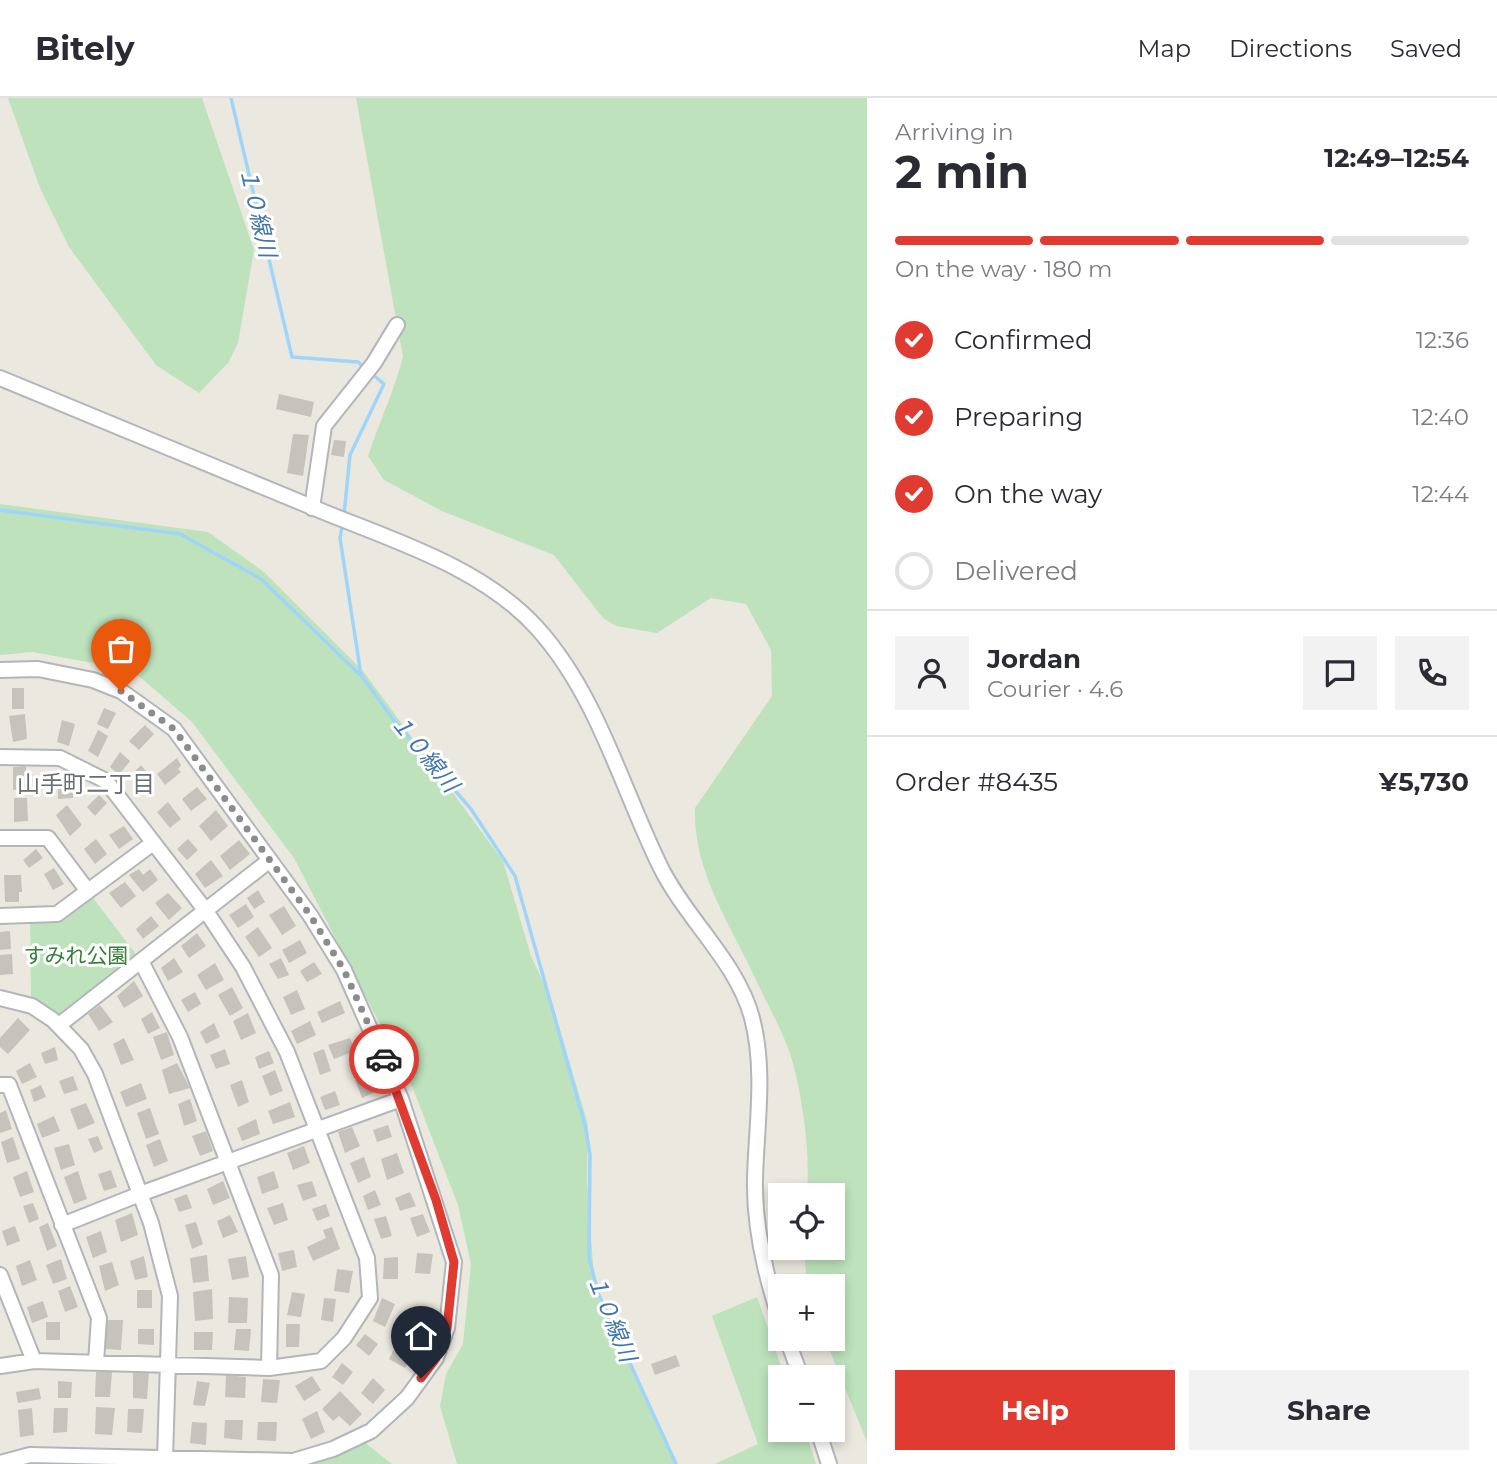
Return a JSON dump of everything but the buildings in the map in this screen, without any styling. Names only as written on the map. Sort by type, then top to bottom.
[{"type":"street","points":[[313,508],[324,426],[374,363],[397,326]]},
{"type":"street","points":[[0,378],[422,552],[505,600],[535,626],[575,677],[666,877],[736,981],[752,1017],[760,1063],[755,1184],[760,1248],[768,1276]]},
{"type":"street","points":[[0,670],[38,669],[93,680],[121,691],[174,729],[310,915],[344,970],[401,1099],[454,1262],[447,1328],[436,1358],[407,1398],[371,1431],[333,1449],[293,1461],[30,1455],[0,1463]]},
{"type":"street","points":[[0,757],[60,758],[106,781],[206,911],[243,967],[268,1013],[318,1130],[367,1258],[370,1298],[344,1338],[321,1361],[269,1368],[96,1362],[34,1362],[0,1366]]},
{"type":"street","points":[[0,838],[48,838],[87,891]]},
{"type":"street","points":[[0,916],[57,914],[153,842]]},
{"type":"street","points":[[59,1025],[270,860]]},
{"type":"street","points":[[141,961],[180,1037],[271,1275],[269,1368]]},
{"type":"street","points":[[0,998],[32,1006],[59,1025],[81,1049],[94,1074],[162,1255],[170,1296],[164,1458]]},
{"type":"street","points":[[0,1085],[9,1085],[99,1318],[96,1362]]},
{"type":"street","points":[[62,1226],[140,1194],[401,1099]]},
{"type":"street","points":[[0,1275],[34,1362]]},
{"type":"street","points":[[822,1442],[828,1464]]},
{"type":"green space","points":[[8,98],[202,98],[254,250],[238,343],[228,363],[199,393],[156,365],[69,247],[40,188]]},
{"type":"green space","points":[[356,98],[867,98],[867,1442],[845,1388],[845,1365],[836,1365],[830,1351],[845,1351],[845,1274],[806,1274],[805,1260],[845,1260],[845,1183],[807,1183],[808,1163],[801,1099],[791,1056],[715,896],[700,854],[696,831],[695,808],[772,696],[771,650],[746,604],[711,598],[657,633],[616,626],[603,618],[554,555],[442,511],[384,480],[368,456],[403,357]]},
{"type":"green space","points":[[0,504],[208,532],[264,572],[363,671],[503,861],[531,956],[551,999],[588,1125],[587,1182],[595,1292],[669,1445],[675,1464],[457,1464],[440,1406],[446,1374],[463,1344],[471,1264],[458,1205],[412,1086],[294,858],[192,722],[132,670],[33,652],[0,655]]},
{"type":"green space","name":"すみれ公園","points":[[87,890],[141,961],[59,1025],[31,996],[30,916],[57,914]]},
{"type":"green space","points":[[757,1297],[768,1328],[768,1351],[776,1351],[781,1365],[768,1365],[768,1442],[809,1442],[816,1464],[715,1464],[758,1444],[712,1316]]},
{"type":"green space","points":[[364,1442],[392,1464],[0,1464],[30,1455],[266,1462]]},
{"type":"waterway","name":"１０線川","points":[[231,98],[292,357],[358,362],[365,368]]},
{"type":"waterway","name":"１０線川","points":[[344,515],[350,455],[384,384],[371,373]]},
{"type":"waterway","points":[[0,510],[180,534],[261,579],[359,674]]},
{"type":"waterway","name":"１０線川","points":[[343,522],[340,538],[361,675],[392,718],[471,809],[515,876],[586,1129],[590,1155],[589,1257],[598,1293],[676,1464]]},
{"type":"way so far","points":[[121,691],[174,729],[310,915],[344,970],[384,1059]]},
{"type":"district","name":"山手町二丁目","points":[[86,784]]},
{"type":"route","points":[[384,1059],[401,1099],[436,1200],[454,1262],[447,1328],[436,1358],[421,1378]]}]
